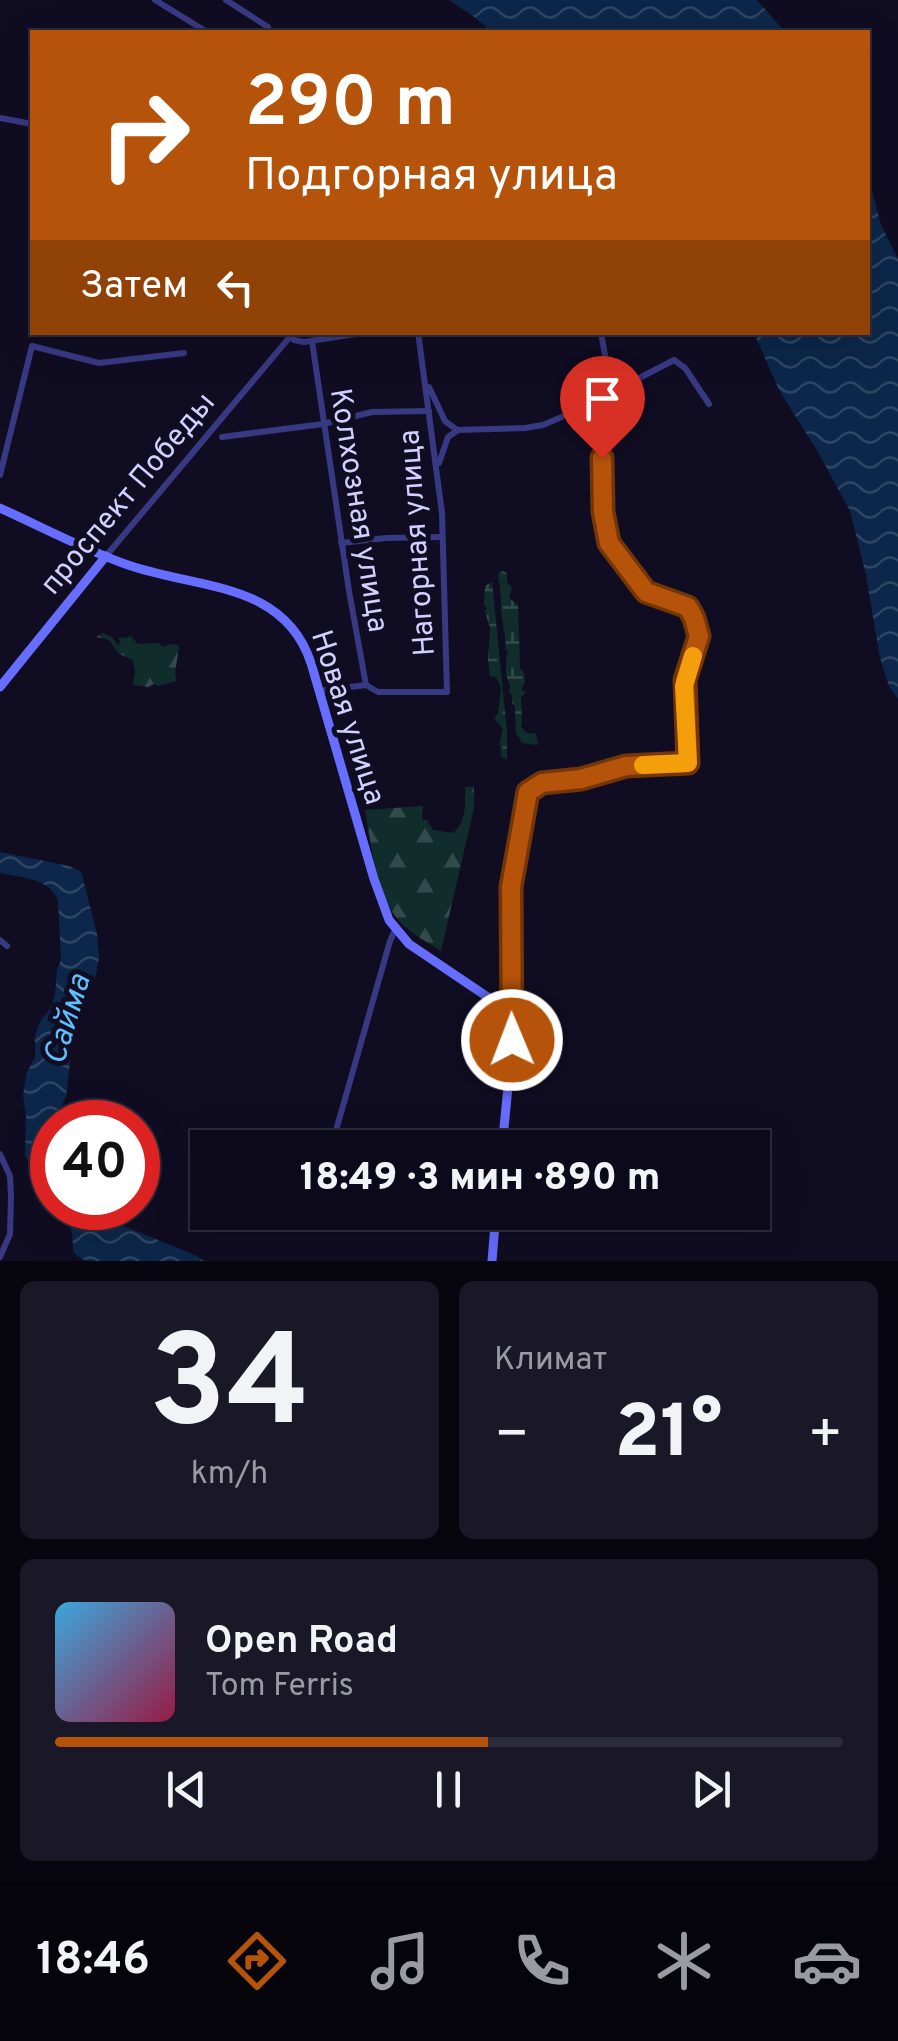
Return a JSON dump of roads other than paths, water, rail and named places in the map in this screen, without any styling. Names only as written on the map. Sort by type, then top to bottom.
[{"type":"street","points":[[155,0],[203,30]]},
{"type":"street","points":[[226,0],[268,26],[265,30]]},
{"type":"street","points":[[0,118],[30,124]]},
{"type":"street","name":"проспект Победы","points":[[0,687],[289,335]]},
{"type":"street","points":[[291,335],[298,341],[312,341],[349,335]]},
{"type":"street","name":"Нагорная улица","points":[[366,685],[378,692],[447,692],[442,513],[418,335]]},
{"type":"street","points":[[504,1130],[512,1046],[511,887],[528,792],[542,783],[581,779],[626,766],[688,763],[684,686],[698,630],[688,607],[642,588],[607,538],[601,475],[610,394],[602,335]]},
{"type":"street","name":"Колхозная улица","points":[[312,341],[366,685]]},
{"type":"street","points":[[0,475],[32,346],[98,363],[184,353]]},
{"type":"street","points":[[424,371],[439,410],[449,426],[458,430],[539,426],[674,360],[685,368],[709,404]]},
{"type":"street","points":[[222,437],[323,424],[372,412],[429,411]]},
{"type":"street","points":[[437,469],[444,443],[458,430]]},
{"type":"street","name":"Новая улица","points":[[0,508],[144,570],[250,598],[289,622],[311,662],[377,888],[395,930],[421,953],[512,1016]]},
{"type":"street","points":[[341,543],[442,537]]},
{"type":"street","points":[[319,691],[366,685]]},
{"type":"street","points":[[337,1130],[395,930]]},
{"type":"street","points":[[0,940],[7,946]]},
{"type":"street","points":[[0,1154],[10,1176],[11,1196],[10,1234],[0,1258]]},
{"type":"street","points":[[492,1261],[495,1230]]},
{"type":"water","points":[[449,0],[757,0],[783,30],[490,30]]},
{"type":"water","points":[[870,184],[881,225],[898,259],[898,699],[889,686],[880,658],[850,511],[779,390],[755,335],[870,335]]},
{"type":"water","name":"Сайма","points":[[0,852],[81,871],[97,934],[96,975],[75,1022],[66,1096],[64,1100],[30,1100],[30,1164],[25,1156],[23,1095],[27,1072],[35,1057],[35,1035],[55,995],[61,960],[58,900],[41,883],[0,873]]},
{"type":"water","points":[[71,1230],[134,1230],[204,1261],[87,1261],[74,1253]]}]
